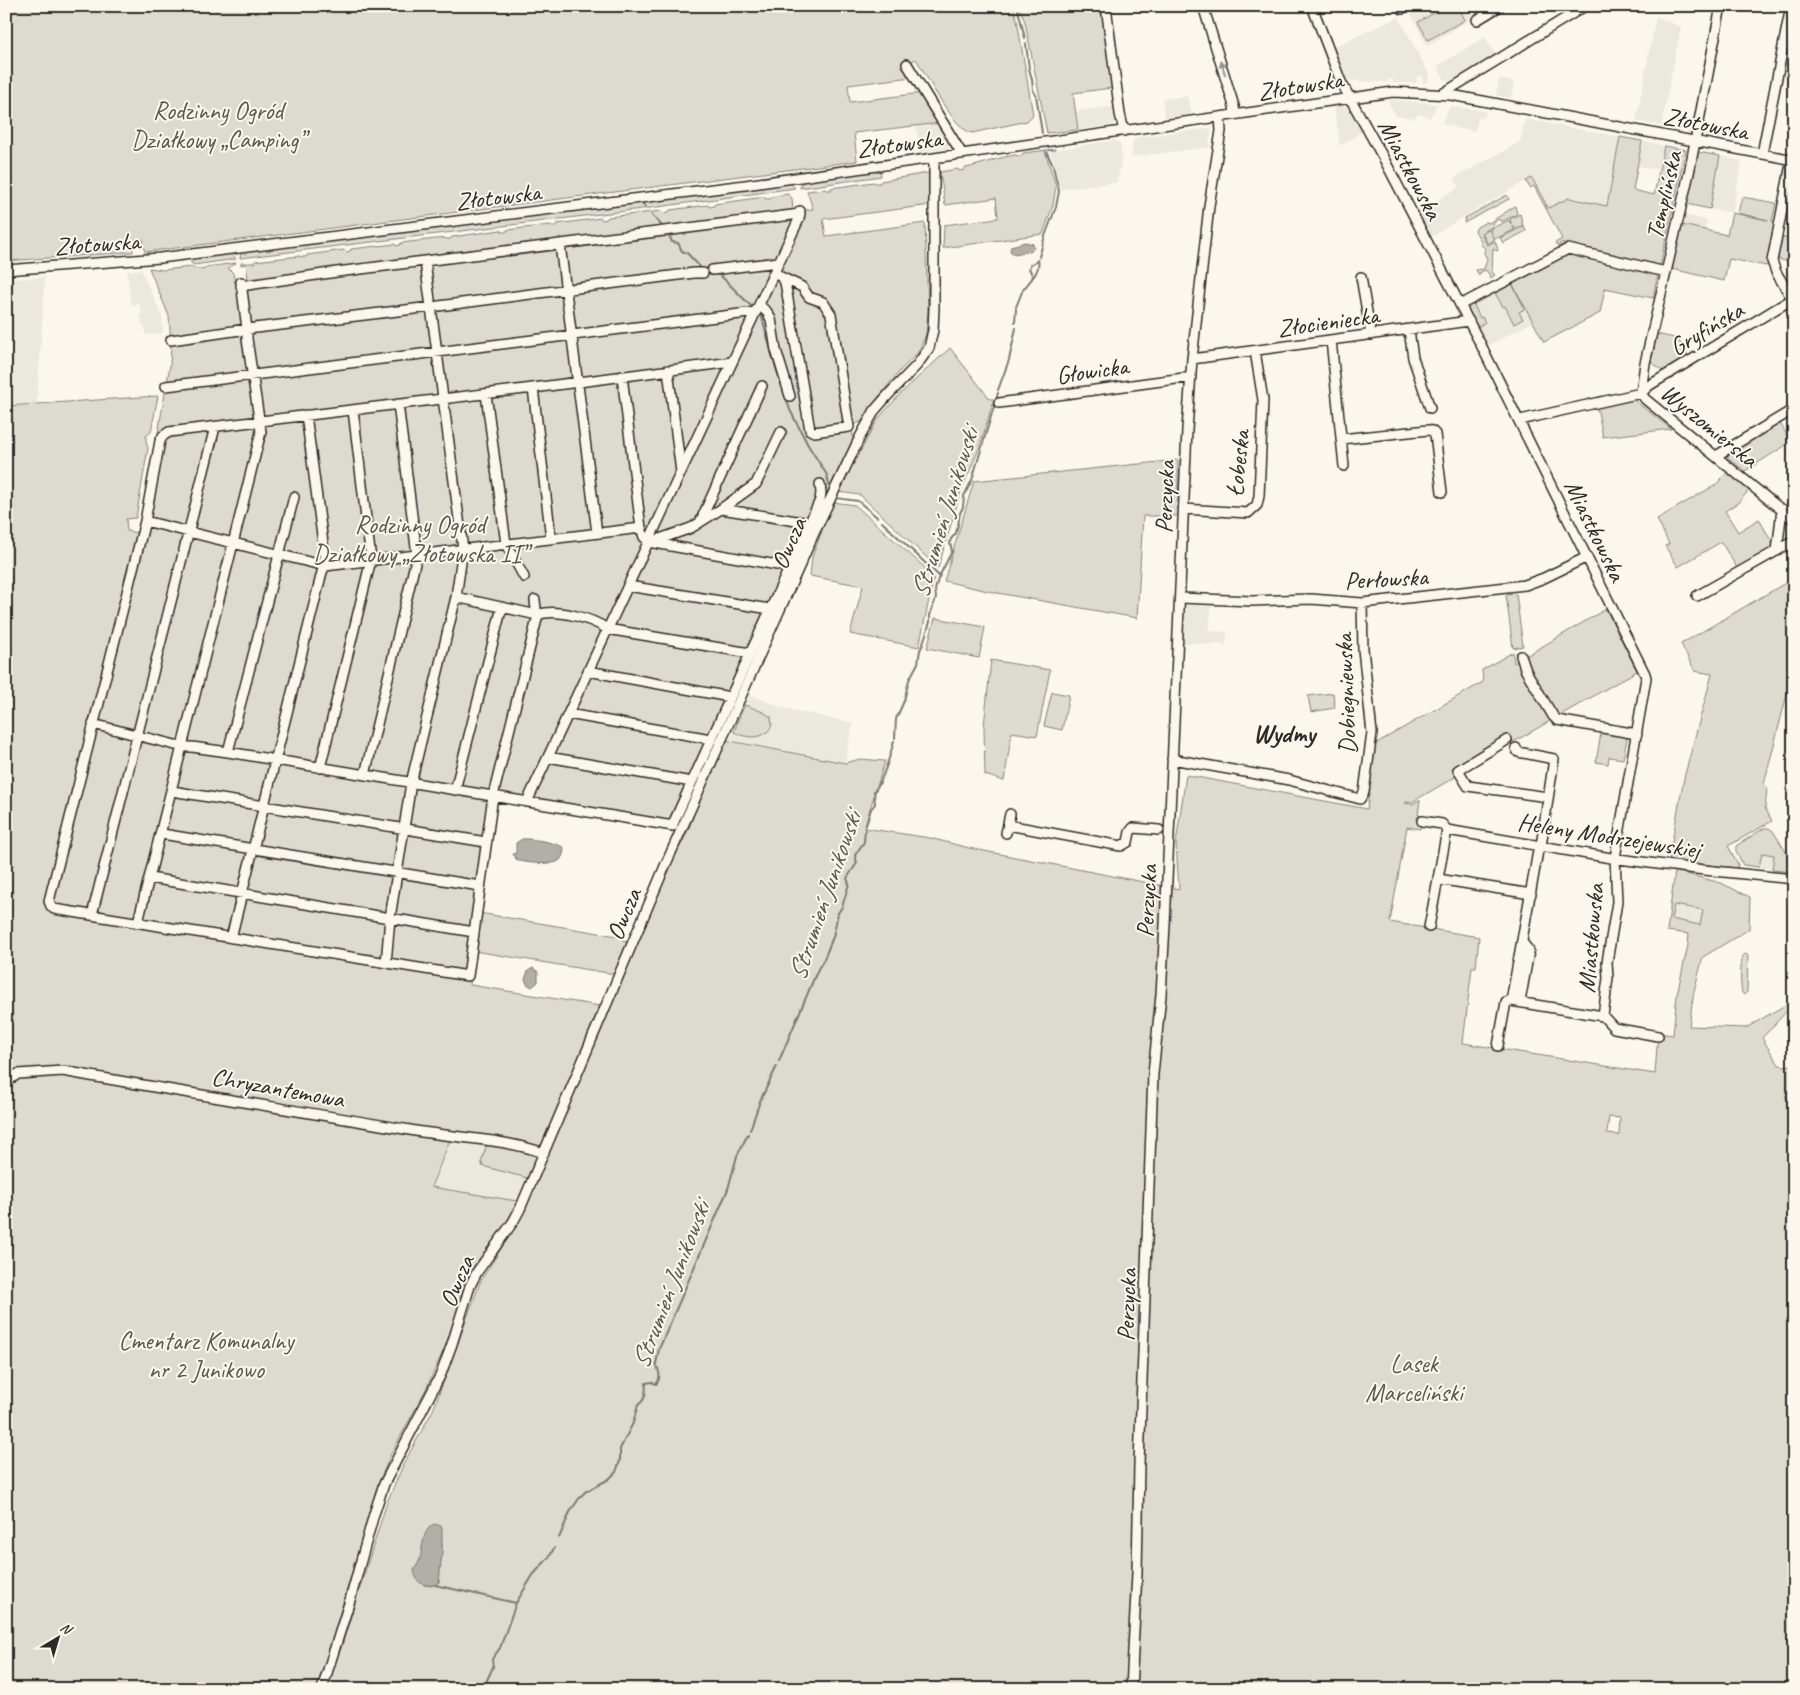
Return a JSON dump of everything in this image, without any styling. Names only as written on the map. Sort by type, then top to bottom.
[{"type":"street","points":[[1106,6],[1124,131]]},
{"type":"street","points":[[1203,6],[1234,106],[1234,115]]},
{"type":"street","name":"Miastkowska","points":[[1312,6],[1341,82],[1384,159],[1520,420],[1645,674],[1646,678],[1637,734],[1615,858],[1617,902],[1607,962],[1608,978],[1602,1016]]},
{"type":"street","points":[[1477,20],[1500,6]]},
{"type":"street","points":[[1442,94],[1585,6]]},
{"type":"street","name":"Templińska","points":[[1641,392],[1645,363],[1695,141],[1721,6]]},
{"type":"street","points":[[1762,154],[1791,6]]},
{"type":"street","points":[[907,64],[962,154]]},
{"type":"street","name":"Złotowska","points":[[6,270],[129,262],[736,186],[1393,92],[1442,94],[1793,160]]},
{"type":"street","name":"Perzycka","points":[[1131,1689],[1137,1581],[1153,1074],[1161,994],[1184,509],[1185,450],[1192,359],[1209,206],[1221,131],[1220,117]]},
{"type":"street","name":"Owcza","points":[[322,1689],[384,1484],[440,1374],[476,1272],[517,1216],[679,835],[831,497],[860,437],[875,410],[917,365],[929,348],[934,318],[934,158]]},
{"type":"street","points":[[1793,160],[1772,261],[1776,272],[1793,300]]},
{"type":"street","points":[[138,922],[162,834],[261,432],[241,284],[560,245],[800,213],[778,262],[777,274],[732,362],[527,802]]},
{"type":"street","points":[[560,245],[597,533]]},
{"type":"street","points":[[1460,305],[1568,249],[1666,272]]},
{"type":"street","points":[[386,963],[390,918],[411,783],[456,597],[463,549],[425,262]]},
{"type":"street","points":[[712,270],[778,262]]},
{"type":"street","points":[[171,340],[247,328],[703,273]]},
{"type":"street","points":[[777,274],[802,287],[809,297],[823,302],[831,314],[851,428],[814,432],[810,430],[785,282],[777,274]]},
{"type":"street","points":[[1361,277],[1371,335]]},
{"type":"street","name":"Gryfińska","points":[[1641,392],[1793,300]]},
{"type":"street","points":[[166,386],[571,335],[758,309],[767,312],[771,319],[776,350],[790,396]]},
{"type":"street","name":"Złocieniecka","points":[[1192,359],[1469,322]]},
{"type":"street","points":[[1409,330],[1413,358],[1430,408]]},
{"type":"street","points":[[1331,340],[1344,466]]},
{"type":"street","name":"Łobeska","points":[[1184,509],[1248,513],[1257,505],[1263,400],[1255,351]]},
{"type":"street","points":[[535,600],[537,615],[493,796],[468,976],[54,909],[51,906],[50,901],[93,724],[145,521],[162,436],[169,432],[732,362]]},
{"type":"street","points":[[668,370],[681,472]]},
{"type":"street","points":[[622,376],[641,528],[648,542],[788,567]]},
{"type":"street","name":"Głowicka","points":[[999,403],[1191,377]]},
{"type":"street","points":[[699,522],[762,386]]},
{"type":"street","points":[[533,388],[551,538]]},
{"type":"street","name":"Wyszomierska","points":[[1520,420],[1641,392],[1645,399],[1794,520]]},
{"type":"street","points":[[486,394],[506,544],[524,578]]},
{"type":"street","points":[[365,775],[418,554],[398,404]]},
{"type":"street","points":[[1716,456],[1794,409]]},
{"type":"street","points":[[320,768],[371,560],[353,410]]},
{"type":"street","points":[[231,938],[274,761],[325,566],[324,543],[306,415]]},
{"type":"street","points":[[92,915],[215,427]]},
{"type":"street","points":[[1341,440],[1432,431],[1435,434],[1442,492]]},
{"type":"street","points":[[648,542],[659,540],[691,528],[722,509],[756,484],[781,432]]},
{"type":"street","points":[[93,724],[183,747],[228,752],[672,826],[820,500],[820,484]]},
{"type":"street","points":[[228,752],[294,497]]},
{"type":"street","points":[[722,509],[809,523]]},
{"type":"street","points":[[1777,551],[1782,509]]},
{"type":"street","points":[[145,521],[278,556],[325,566],[641,528]]},
{"type":"street","points":[[1697,596],[1794,541]]},
{"type":"street","name":"Perłowska","points":[[1180,598],[1252,601],[1311,599],[1362,603],[1403,600],[1525,585],[1587,557]]},
{"type":"street","points":[[628,586],[770,609]]},
{"type":"street","points":[[456,597],[537,615],[544,612],[579,617],[596,621],[607,629],[750,653]]},
{"type":"street","name":"Dobiegniewska","points":[[1172,759],[1289,780],[1360,799],[1364,792],[1372,733],[1363,649],[1362,603]]},
{"type":"street","points":[[456,790],[502,607]]},
{"type":"street","points":[[1521,656],[1526,671],[1557,720],[1637,734]]},
{"type":"street","points":[[588,671],[730,697]]},
{"type":"street","points":[[568,714],[711,739]]},
{"type":"street","points":[[1508,740],[1458,770],[1468,786],[1548,797]]},
{"type":"street","points":[[1516,748],[1518,752],[1554,758],[1541,846],[1538,851],[1522,942],[1516,1001]]},
{"type":"street","points":[[548,757],[692,782]]},
{"type":"street","points":[[172,790],[486,842]]},
{"type":"street","points":[[1010,814],[1007,829],[1121,846],[1126,844],[1133,828],[1159,830]]},
{"type":"street","name":"Heleny Modrzejewskiej","points":[[1422,821],[1442,824],[1447,830],[1615,858],[1704,870],[1794,879]]},
{"type":"street","points":[[1429,927],[1447,830]]},
{"type":"street","points":[[162,834],[397,874],[480,886]]},
{"type":"street","points":[[150,878],[474,932]]},
{"type":"street","points":[[1438,879],[1531,894]]},
{"type":"street","points":[[1498,1046],[1506,1002],[1516,1001],[1602,1016],[1614,1028],[1658,1036]]},
{"type":"street","name":"Chryzantemowa","points":[[6,1082],[18,1074],[49,1071],[63,1072],[425,1133],[473,1138],[544,1153]]},
{"type":"shaded area","points":[[1407,6],[1468,6],[1474,17],[1427,46]]},
{"type":"shaded area","points":[[1656,16],[1681,27],[1661,126],[1636,121]]},
{"type":"shaded area","points":[[1399,17],[1430,76],[1426,83],[1423,83],[1422,76],[1417,76],[1416,83],[1393,83],[1393,80],[1388,79],[1388,82],[1346,81],[1333,47]]},
{"type":"shaded area","points":[[1485,37],[1496,55],[1451,81],[1445,80],[1437,66]]},
{"type":"shaded area","points":[[1499,79],[1514,82],[1511,98],[1496,95]]},
{"type":"shaded area","points":[[1187,96],[1192,114],[1165,118],[1162,99]]},
{"type":"shaded area","points":[[1388,101],[1437,104],[1430,118],[1421,114],[1412,118],[1396,116]]},
{"type":"shaded area","points":[[1346,104],[1363,131],[1340,146],[1334,106]]},
{"type":"shaded area","points":[[1115,106],[1117,120],[1112,125],[1078,130],[1076,111]]},
{"type":"shaded area","points":[[1450,106],[1486,111],[1485,117],[1478,119],[1475,131],[1454,128],[1453,124],[1450,126],[1442,123]]},
{"type":"shaded area","points":[[1525,119],[1620,137],[1607,206],[1569,198],[1548,209],[1531,178],[1429,237],[1416,213],[1459,187],[1454,178],[1520,142]]},
{"type":"shaded area","points":[[940,123],[953,147],[919,152],[916,125]]},
{"type":"shaded area","points":[[1210,128],[1212,130],[1209,142],[1211,147],[1131,157],[1133,141],[1138,137]]},
{"type":"shaded area","points":[[1115,140],[1120,144],[1122,158],[1117,182],[1061,189],[1050,151]]},
{"type":"shaded area","points":[[1642,141],[1664,146],[1659,170],[1638,166]]},
{"type":"shaded area","points":[[1720,156],[1742,161],[1732,213],[1710,209]]},
{"type":"shaded area","points":[[1794,172],[1794,217],[1785,215]]},
{"type":"shaded area","points":[[1684,215],[1707,220],[1705,230],[1682,225]]},
{"type":"shaded area","points":[[1025,242],[1033,244],[1034,248],[1031,251],[1014,254],[1010,251],[1011,246]]},
{"type":"shaded area","points":[[1554,261],[1544,342],[1533,322],[1487,346],[1466,307]]},
{"type":"shaded area","points":[[141,269],[162,317],[163,333],[146,335],[144,325],[142,325],[140,315],[142,314],[139,304],[131,305],[127,271]]},
{"type":"shaded area","points":[[45,277],[37,403],[6,406],[6,279]]},
{"type":"shaded area","points":[[1185,605],[1211,606],[1210,631],[1227,632],[1226,645],[1183,643]]},
{"type":"shaded area","points":[[749,694],[783,708],[853,723],[845,763],[729,740]]},
{"type":"shaded area","points":[[522,839],[544,841],[561,846],[564,848],[563,856],[557,862],[552,863],[520,861],[513,854],[516,853],[516,843]]},
{"type":"shaded area","points":[[1755,843],[1779,847],[1775,870],[1751,866]]},
{"type":"shaded area","points":[[1674,905],[1703,911],[1701,925],[1671,920]]},
{"type":"shaded area","points":[[533,968],[538,972],[538,982],[532,987],[527,984],[525,979],[528,971]]},
{"type":"shaded area","points":[[452,1138],[532,1151],[536,1154],[518,1200],[431,1187]]},
{"type":"shaded area","points":[[434,1524],[441,1526],[442,1529],[439,1582],[435,1585],[427,1585],[418,1581],[414,1570],[420,1559],[427,1530]]},
{"type":"green space","name":"Rodzinny Ogród Działkowy „Camping”","points":[[6,6],[1013,6],[1033,115],[1027,121],[972,133],[965,130],[949,113],[916,59],[904,65],[912,77],[848,85],[850,102],[922,93],[940,123],[854,133],[857,161],[145,252],[143,239],[132,240],[133,252],[6,261]]},
{"type":"green space","points":[[1019,6],[1101,6],[1112,88],[1073,93],[1078,130],[1047,133],[1025,22]]},
{"type":"green space","points":[[1447,6],[1458,6],[1465,20],[1428,40],[1418,22]]},
{"type":"green space","points":[[1620,137],[1642,141],[1633,190],[1654,195],[1664,146],[1686,150],[1660,266],[1567,244],[1558,249],[1558,247],[1564,244],[1563,242],[1557,246],[1555,243],[1562,239],[1534,186],[1530,188],[1526,181],[1532,178],[1548,208],[1569,198],[1607,206]]},
{"type":"green space","points":[[1055,149],[1045,151],[1056,186],[1053,205],[1043,234],[943,248],[944,225],[998,218],[996,198],[945,205],[940,172],[964,170],[965,168],[1003,157],[1022,156],[1023,153]]},
{"type":"green space","points":[[1698,152],[1720,156],[1710,209],[1686,204]]},
{"type":"green space","points":[[880,170],[881,176],[800,188],[803,181]]},
{"type":"green space","points":[[931,174],[931,205],[823,219],[826,236],[925,223],[928,311],[926,334],[919,351],[899,372],[861,422],[852,425],[853,439],[672,829],[500,802],[494,806],[479,913],[623,937],[623,941],[627,942],[614,974],[474,951],[470,985],[600,1006],[542,1144],[539,1146],[453,1133],[431,1187],[517,1201],[506,1223],[471,1270],[446,1345],[426,1389],[390,1456],[377,1487],[318,1689],[6,1689],[6,406],[158,396],[151,432],[146,436],[148,448],[136,518],[126,519],[127,531],[138,533],[170,365],[171,345],[169,316],[149,268],[163,270],[192,267],[201,270],[206,267],[236,263],[228,268],[233,273],[235,283],[248,279],[246,264],[241,265],[241,263],[254,263],[255,261],[300,256],[306,257],[307,255],[344,250],[346,252],[351,249],[395,244],[396,246],[401,243],[451,239],[452,237],[501,230],[506,232],[507,230],[556,226],[557,224],[601,218],[602,220],[608,217],[662,211],[664,213],[670,210],[708,205],[709,207],[715,204],[764,197],[770,199],[771,197],[788,194],[792,198],[793,212],[813,209],[807,191],[831,190],[831,188],[874,182],[880,183],[881,181]]},
{"type":"green space","points":[[790,183],[795,188],[650,208],[240,258],[241,254],[245,251]]},
{"type":"green space","points":[[1507,195],[1509,199],[1464,223],[1465,218]]},
{"type":"green space","points":[[1742,197],[1776,203],[1772,221],[1776,222],[1767,266],[1729,259],[1724,281],[1672,269],[1682,225],[1727,235],[1732,213],[1768,220],[1738,213]]},
{"type":"green space","points":[[1515,206],[1517,214],[1501,222],[1499,219],[1492,223],[1494,226],[1481,233],[1487,245],[1495,241],[1498,250],[1493,249],[1492,272],[1495,275],[1489,279],[1490,276],[1486,270],[1479,273],[1479,276],[1476,270],[1484,269],[1487,259],[1484,253],[1485,248],[1481,245],[1481,241],[1475,231],[1477,227],[1486,222],[1489,223]]},
{"type":"green space","points":[[1520,214],[1523,225],[1515,229],[1512,225],[1514,230],[1495,239],[1492,235],[1494,240],[1488,244],[1482,233],[1489,230],[1492,234],[1490,229],[1509,220],[1511,224],[1510,219]]},
{"type":"green space","points":[[1524,226],[1526,231],[1503,243],[1500,238]]},
{"type":"green space","points":[[1781,237],[1794,240],[1794,263],[1777,259]]},
{"type":"green space","points":[[1568,253],[1658,274],[1653,298],[1605,288],[1600,313],[1544,342],[1512,283]]},
{"type":"green space","points":[[230,254],[236,259],[194,265],[191,263],[191,258]]},
{"type":"green space","points":[[1512,284],[1525,309],[1519,312],[1523,319],[1514,324],[1505,306],[1503,307],[1495,293]]},
{"type":"green space","points":[[1473,303],[1480,318],[1482,317],[1485,322],[1477,328],[1466,307]]},
{"type":"green space","points":[[1657,334],[1678,339],[1688,357],[1664,372],[1651,362]]},
{"type":"green space","points":[[950,348],[990,399],[994,399],[979,449],[961,491],[938,568],[860,495],[838,492],[878,419],[901,393]]},
{"type":"green space","points":[[1634,400],[1671,429],[1603,437],[1597,407]]},
{"type":"green space","points":[[1780,423],[1791,442],[1745,471],[1726,456]]},
{"type":"green space","points":[[1178,460],[1178,516],[1143,516],[1137,618],[992,592],[944,581],[974,481]]},
{"type":"green space","points":[[1727,472],[1749,490],[1739,502],[1725,511],[1738,532],[1759,519],[1774,546],[1737,568],[1721,542],[1678,567],[1665,546],[1669,544],[1657,519],[1717,484]]},
{"type":"green space","points":[[833,502],[855,505],[934,576],[919,647],[850,634],[863,586],[810,576],[812,557]]},
{"type":"green space","points":[[1794,578],[1794,667],[1764,784],[1767,789],[1765,808],[1772,821],[1728,846],[1738,864],[1737,868],[1680,862],[1680,858],[1669,857],[1684,778],[1712,674],[1695,671],[1681,644]]},
{"type":"green space","points":[[1516,594],[1523,646],[1513,648],[1506,595]]},
{"type":"green space","name":"Lasek Marceliński","points":[[1606,609],[1637,671],[1513,742],[1508,735],[1452,768],[1457,776],[1412,802],[1405,803],[1412,804],[1420,800],[1418,815],[1422,816],[1420,829],[1407,827],[1390,922],[1479,937],[1476,967],[1472,967],[1463,1043],[1655,1074],[1658,1033],[1673,1035],[1677,994],[1688,945],[1689,934],[1667,931],[1675,871],[1721,883],[1750,897],[1749,929],[1703,957],[1694,991],[1689,1026],[1746,1028],[1794,1000],[1794,1007],[1787,1011],[1762,1038],[1779,1065],[1787,1066],[1794,1064],[1794,1104],[1785,1096],[1794,1108],[1794,1689],[326,1689],[338,1651],[340,1651],[387,1502],[404,1463],[433,1410],[481,1280],[522,1216],[673,856],[687,833],[696,807],[725,740],[845,763],[860,759],[885,761],[864,828],[930,838],[969,848],[1179,889],[1176,843],[1186,775],[1367,809],[1375,744],[1483,682],[1482,670],[1513,652],[1514,663]],"holes":[[[1674,905],[1703,910],[1700,925],[1671,919]],[[1609,1117],[1620,1118],[1619,1135],[1607,1134]],[[442,1544],[439,1582],[432,1586],[424,1585],[417,1565]]]},
{"type":"green space","points":[[935,618],[985,627],[979,658],[927,648]]},
{"type":"green space","points":[[991,660],[1050,670],[1037,736],[1012,732],[1004,781],[985,775],[984,726]]},
{"type":"green space","points":[[1052,692],[1069,695],[1062,730],[1044,726]]},
{"type":"green space","points":[[1333,693],[1335,708],[1311,712],[1308,696]]},
{"type":"green space","points":[[745,705],[771,717],[772,725],[761,736],[750,737],[734,732]]},
{"type":"green space","points":[[1601,733],[1627,739],[1623,759],[1609,757],[1608,764],[1596,762]]},
{"type":"green space","points":[[1764,828],[1769,828],[1773,831],[1794,865],[1794,872],[1772,870],[1774,855],[1762,853],[1759,867],[1743,865],[1736,851],[1736,846]]},
{"type":"green space","points":[[1746,954],[1748,956],[1747,992],[1744,995],[1741,989],[1741,969],[1743,955]]},
{"type":"green space","points":[[487,1144],[532,1151],[537,1157],[530,1177],[527,1178],[482,1166],[483,1164],[481,1163]]},
{"type":"waterway","name":"Strumień Junikowski","points":[[1017,6],[1025,38]]},
{"type":"waterway","name":"Strumień Junikowski","points":[[1026,44],[1042,133]]},
{"type":"waterway","name":"Strumień Junikowski","points":[[1039,257],[1056,207],[1059,191],[1053,166],[1047,153]]},
{"type":"waterway","points":[[651,214],[663,227]]},
{"type":"waterway","points":[[668,233],[672,242],[678,243],[682,251],[687,253],[702,269]]},
{"type":"waterway","name":"Strumień Junikowski","points":[[1030,265],[1038,260]]},
{"type":"waterway","name":"Strumień Junikowski","points":[[1023,290],[1034,276],[1038,268],[1038,260]]},
{"type":"waterway","name":"Strumień Junikowski","points":[[1030,266],[1033,277]]},
{"type":"waterway","points":[[714,273],[721,276],[753,308]]},
{"type":"waterway","name":"Strumień Junikowski","points":[[1016,307],[1022,292]]},
{"type":"waterway","name":"Strumień Junikowski","points":[[1015,322],[1016,309]]},
{"type":"waterway","points":[[759,313],[762,317],[774,362]]},
{"type":"waterway","name":"Strumień Junikowski","points":[[998,390],[1009,360],[1016,328]]},
{"type":"waterway","points":[[775,363],[790,410],[808,445],[827,475],[829,485]]},
{"type":"waterway","name":"Strumień Junikowski","points":[[923,643],[936,598],[935,590],[938,579],[952,551],[951,539],[956,533],[964,496],[972,480],[998,393]]},
{"type":"waterway","points":[[836,498],[858,501],[877,517]]},
{"type":"waterway","points":[[882,522],[938,575]]},
{"type":"waterway","name":"Strumień Junikowski","points":[[895,738],[896,719],[904,701],[909,680],[918,663],[923,644]]},
{"type":"waterway","name":"Strumień Junikowski","points":[[779,1061],[833,937],[838,913],[842,907],[849,884],[847,878],[857,863],[855,855],[864,842],[865,828],[871,809],[875,804],[874,791],[883,775],[894,741]]},
{"type":"waterway","name":"Strumień Junikowski","points":[[750,1130],[760,1101],[777,1066]]},
{"type":"waterway","name":"Strumień Junikowski","points":[[559,1538],[570,1512],[580,1497],[585,1492],[609,1479],[616,1472],[620,1461],[620,1449],[633,1423],[638,1405],[644,1398],[646,1383],[652,1382],[656,1384],[659,1379],[659,1371],[656,1364],[659,1349],[728,1189],[737,1156],[748,1134]]},
{"type":"waterway","name":"Strumień Junikowski","points":[[487,1689],[487,1680],[493,1667],[492,1659],[500,1648],[516,1603],[533,1575],[550,1556],[554,1548]]},
{"type":"waterway","points":[[435,1585],[516,1603]]},
{"type":"district","name":"Wydmy","points":[[1284,733]]},
{"type":"park label","name":"Rodzinny Ogród Działkowy „Złotowska II”","points":[[420,538]]},
{"type":"park label","name":"Cmentarz Komunalny nr 2 Junikowo","points":[[206,1354]]}]
